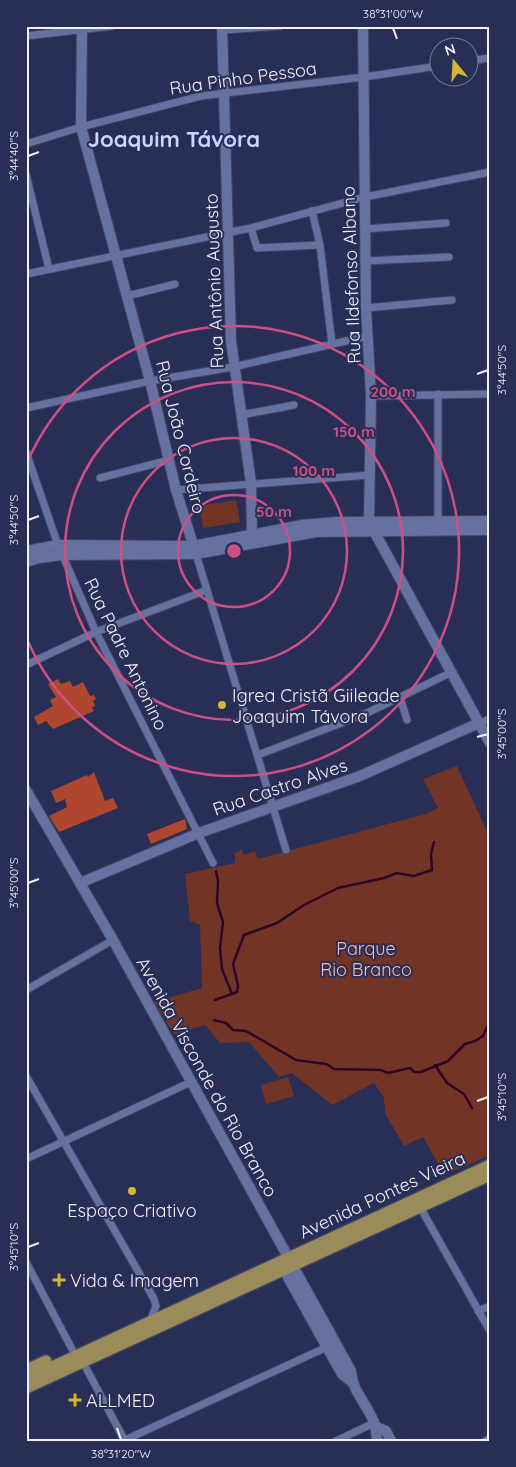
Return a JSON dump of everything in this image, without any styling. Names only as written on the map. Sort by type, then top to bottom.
[{"type":"main road","name":"Avenida Pontes Vieira","points":[[286,1264],[490,1165]]},
{"type":"main road","name":"Avenida Pontes Vieira","points":[[286,1264],[490,1175]]},
{"type":"main road","points":[[26,1388],[118,1335],[286,1264]]},
{"type":"main road","points":[[26,1379],[131,1339],[286,1264]]},
{"type":"main road","points":[[26,1370],[80,1358]]},
{"type":"main road","points":[[26,1395],[80,1358]]},
{"type":"street","points":[[26,36],[112,26]]},
{"type":"street","points":[[222,28],[280,26]]},
{"type":"street","name":"Rua Ildefonso Albano","points":[[363,26],[366,308],[371,396],[371,526]]},
{"type":"street","name":"Rua João Cordeiro","points":[[82,28],[81,127],[150,381],[176,490],[286,850]]},
{"type":"street","name":"Rua Antônio Augusto","points":[[222,28],[222,94],[233,367],[251,483],[252,534]]},
{"type":"street","name":"Rua Pinho Pessoa","points":[[26,144],[182,100],[428,67]]},
{"type":"street","points":[[26,274],[250,228],[365,197],[490,172]]},
{"type":"street","points":[[26,174],[49,269]]},
{"type":"street","points":[[312,212],[320,245],[332,344]]},
{"type":"street","points":[[365,229],[446,224]]},
{"type":"street","points":[[250,228],[257,248],[320,245]]},
{"type":"street","points":[[365,261],[449,257]]},
{"type":"street","points":[[127,296],[175,284]]},
{"type":"street","points":[[366,308],[452,300]]},
{"type":"street","points":[[26,408],[150,381],[233,367],[368,336]]},
{"type":"street","points":[[438,394],[438,522]]},
{"type":"street","points":[[371,396],[490,394]]},
{"type":"street","points":[[241,415],[294,405]]},
{"type":"street","name":"Rua Padre Antonino","points":[[26,452],[60,550],[96,632],[213,863]]},
{"type":"street","points":[[100,478],[170,460]]},
{"type":"street","points":[[176,490],[370,475]]},
{"type":"street","points":[[195,550],[252,534],[303,529],[490,521]]},
{"type":"street","points":[[371,526],[490,530]]},
{"type":"street","points":[[371,526],[490,743]]},
{"type":"street","points":[[26,551],[195,550],[303,529]]},
{"type":"street","points":[[26,562],[60,550]]},
{"type":"street","points":[[26,665],[96,632],[207,590]]},
{"type":"street","points":[[258,754],[325,730],[450,673]]},
{"type":"street","points":[[400,697],[407,720]]},
{"type":"street","name":"Rua Castro Alves","points":[[80,883],[199,833],[360,776],[490,719]]},
{"type":"street","name":"Avenida Visconde do Rio Branco","points":[[26,790],[29,802],[113,940],[191,1082],[286,1264],[327,1348],[342,1374],[352,1382]]},
{"type":"street","points":[[26,990],[113,940]]},
{"type":"street","points":[[26,1076],[154,1299],[156,1306],[150,1321]]},
{"type":"street","points":[[26,1159],[191,1082]]},
{"type":"street","points":[[420,1207],[490,1331]]},
{"type":"street","points":[[26,1262],[125,1440],[327,1348]]},
{"type":"street","name":"Avenida Visconde do Rio Branco","points":[[286,1264],[351,1371],[352,1382],[375,1425],[375,1437],[378,1441]]},
{"type":"street","points":[[478,1311],[490,1306]]},
{"type":"street","points":[[336,1441],[375,1425]]},
{"type":"street","name":"Avenida Visconde do Rio Branco","points":[[375,1425],[386,1431],[391,1441]]},
{"type":"street","points":[[485,1441],[490,1438]]},
{"type":"green space","points":[[236,500],[240,522],[203,528],[199,506]]},
{"type":"green space","name":"Parque Rio Branco","points":[[457,766],[490,838],[490,1155],[444,1175],[423,1137],[404,1146],[385,1113],[384,1098],[374,1083],[332,1105],[292,1073],[279,1077],[249,1042],[220,1043],[205,1025],[174,1034],[154,1002],[202,988],[200,925],[190,921],[185,874],[235,863],[235,853],[242,850],[244,855],[255,851],[258,859],[425,814],[438,808],[423,779]]},
{"type":"green space","points":[[288,1077],[294,1096],[266,1104],[261,1085]]},
{"type":"shaded area","points":[[58,679],[61,684],[70,681],[73,687],[83,682],[90,696],[94,695],[96,699],[93,701],[95,706],[92,707],[94,711],[53,729],[46,721],[38,725],[34,717],[53,706],[50,700],[56,697],[48,684]]},
{"type":"shaded area","points":[[94,772],[105,801],[113,798],[118,808],[59,832],[49,816],[67,807],[65,799],[56,803],[51,791],[87,775],[88,777]]},
{"type":"shaded area","points":[[185,819],[187,829],[151,844],[147,834]]},
{"type":"waterway","points":[[215,1000],[237,992],[238,986],[233,964],[244,935],[277,923],[304,905],[338,888],[384,878],[397,873],[414,876],[432,870],[431,854],[434,842]]},
{"type":"waterway","points":[[216,871],[218,881],[217,903],[223,922],[220,948],[222,969],[232,994]]},
{"type":"waterway","points":[[214,1020],[226,1023],[233,1030],[246,1031],[296,1060],[326,1064],[334,1069],[381,1070],[388,1073],[410,1068],[414,1072],[421,1072],[448,1061],[465,1044],[483,1036],[490,1021]]},
{"type":"waterway","points":[[435,1065],[447,1083],[464,1094],[472,1108]]},
{"type":"place","name":"Igrea Cristã Giileade Joaquim Távora","points":[[222,705]]},
{"type":"place","name":"Espaço Criativo","points":[[132,1191]]},
{"type":"place","name":"Vida & Imagem","points":[[59,1280]]},
{"type":"place","name":"ALLMED","points":[[75,1400]]},
{"type":"district","name":"Joaquim Távora","points":[[174,139]]}]
